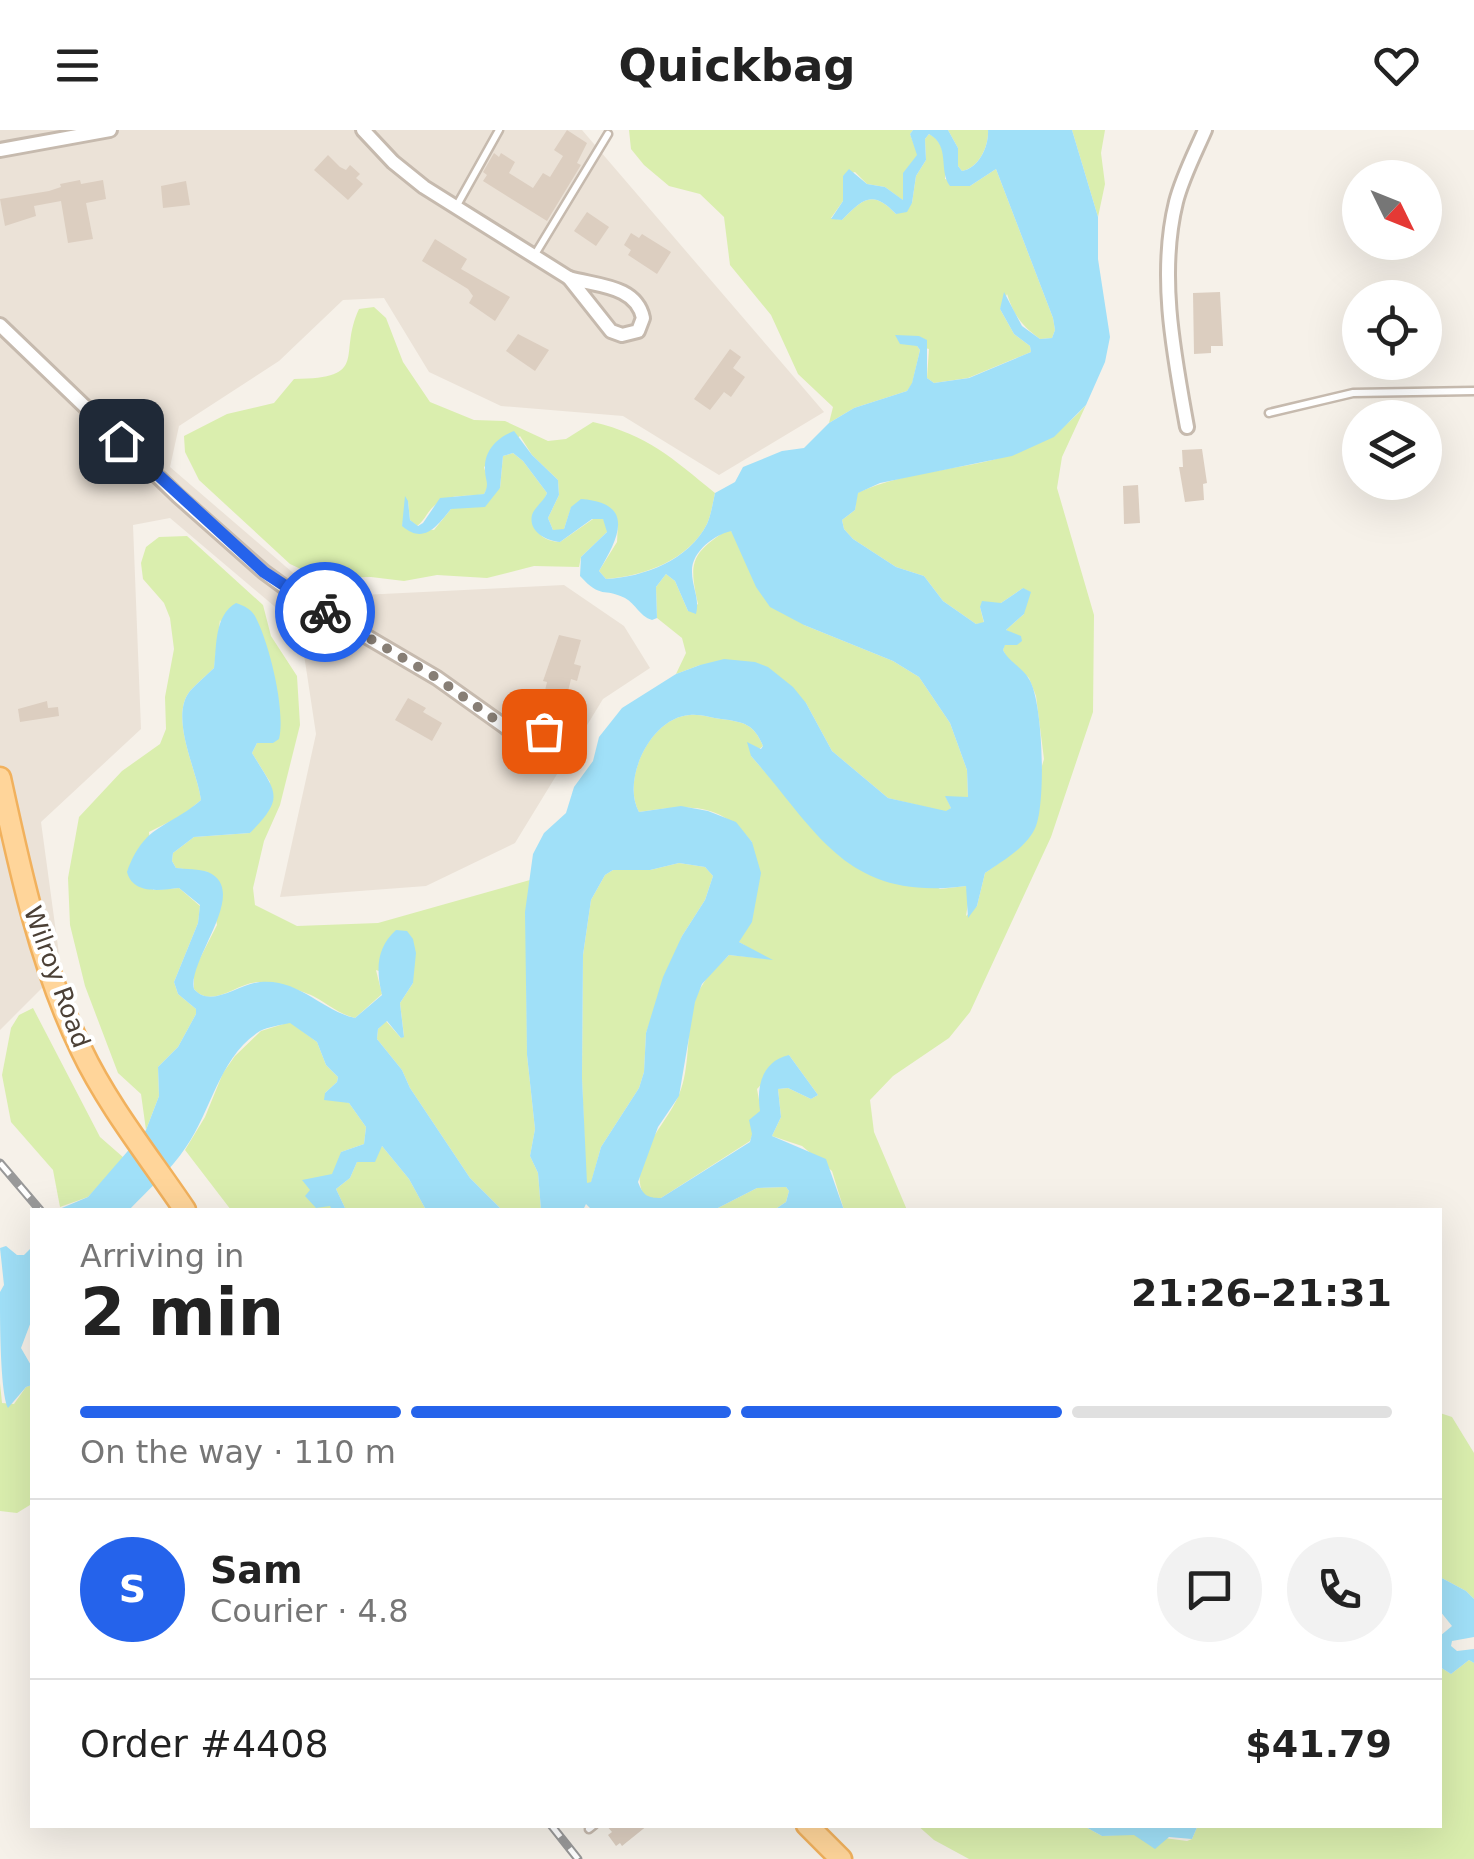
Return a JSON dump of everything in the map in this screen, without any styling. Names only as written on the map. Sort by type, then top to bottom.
[{"type":"main road","name":"Wilroy Road","points":[[0,778],[7,843],[66,1017],[83,1054],[127,1126],[184,1208]]},
{"type":"main road","points":[[810,1828],[842,1859]]},
{"type":"street","points":[[0,150],[110,130]]},
{"type":"street","points":[[363,130],[393,162],[569,278],[612,331],[622,335],[638,331],[643,318],[634,299],[610,287],[569,278]]},
{"type":"street","points":[[1187,427],[1176,364],[1168,251],[1177,198],[1205,130]]},
{"type":"street","points":[[0,325],[178,496],[264,572],[294,594],[437,678],[507,728]]},
{"type":"lane","points":[[456,207],[500,130]]},
{"type":"lane","points":[[534,256],[608,134]]},
{"type":"lane","points":[[1269,412],[1353,393],[1474,391]]},
{"type":"shaded area","points":[[0,130],[582,130],[824,412],[719,475],[623,416],[501,406],[429,372],[384,298],[343,300],[279,361],[179,426],[170,467],[321,597],[564,585],[624,626],[650,668],[603,699],[515,843],[426,886],[280,897],[316,734],[300,628],[170,518],[133,525],[141,729],[41,822],[61,969],[0,1030]]},
{"type":"green space","points":[[629,130],[913,130],[910,134],[918,155],[904,201],[885,187],[867,184],[855,172],[843,176],[843,201],[831,218],[842,220],[868,200],[880,201],[896,214],[912,203],[916,176],[926,160],[925,139],[929,134],[941,147],[945,179],[970,186],[996,169],[1053,318],[1052,338],[1040,339],[1028,330],[1007,294],[1000,309],[1014,334],[1030,346],[1031,352],[968,378],[934,383],[927,378],[929,349],[917,346],[920,350],[907,391],[854,408],[829,423],[833,407],[798,374],[771,315],[730,265],[724,217],[700,194],[669,186],[644,165],[631,149]]},
{"type":"green space","points":[[948,130],[988,130],[982,155],[968,169],[962,171],[958,166],[958,148]]},
{"type":"green space","points":[[1072,130],[1105,130],[1101,153],[1105,184],[1098,217]]},
{"type":"green space","points":[[374,307],[386,318],[403,362],[430,402],[474,420],[505,421],[548,441],[566,439],[593,422],[644,441],[672,459],[715,493],[699,537],[664,564],[606,579],[599,571],[617,542],[618,524],[571,508],[564,529],[553,530],[548,518],[559,495],[558,480],[532,455],[520,436],[484,467],[489,485],[484,494],[440,502],[417,526],[410,520],[408,501],[402,526],[434,530],[451,509],[500,488],[503,456],[513,453],[547,493],[533,524],[544,538],[560,542],[593,519],[603,519],[607,525],[607,532],[581,557],[579,567],[534,566],[487,578],[437,575],[404,581],[320,578],[290,564],[199,480],[185,452],[184,436],[227,414],[274,403],[294,379],[318,378],[343,369],[359,309]]},
{"type":"green space","points":[[1086,405],[1062,457],[1057,488],[1094,615],[1093,712],[1051,837],[970,1012],[949,1038],[893,1076],[870,1100],[874,1132],[906,1208],[843,1208],[832,1171],[802,1146],[772,1136],[781,1117],[778,1089],[788,1088],[811,1099],[818,1095],[789,1055],[757,1089],[761,1111],[750,1141],[661,1198],[650,1198],[643,1194],[640,1168],[683,1084],[697,996],[708,976],[729,955],[768,959],[739,942],[752,842],[727,819],[701,809],[639,812],[634,783],[643,752],[663,726],[676,718],[698,715],[747,725],[763,746],[751,756],[779,788],[940,889],[966,886],[966,916],[977,906],[985,873],[1018,849],[1044,759],[1036,696],[1029,678],[1003,650],[1006,630],[1024,614],[1023,588],[1001,603],[980,607],[984,623],[976,624],[943,601],[924,576],[896,567],[853,539],[842,520],[855,510],[857,493],[918,474],[1007,456],[1061,429]]},
{"type":"green space","points":[[731,531],[804,625],[893,661],[919,677],[950,723],[967,770],[968,798],[946,797],[951,808],[946,812],[888,798],[832,751],[806,703],[700,665],[676,674],[686,653],[682,638],[657,618],[656,587],[666,574],[675,581],[688,611],[698,604],[695,561],[705,546]]},
{"type":"green space","points":[[187,536],[263,605],[271,636],[297,676],[300,725],[280,805],[264,841],[253,888],[255,905],[297,926],[378,923],[530,880],[526,912],[527,1055],[535,1129],[530,1156],[538,1173],[541,1208],[500,1208],[470,1178],[402,1070],[377,1039],[378,1029],[386,1021],[401,1038],[404,1036],[400,1003],[413,983],[376,970],[382,994],[355,1018],[308,994],[272,983],[251,983],[209,997],[194,989],[194,970],[217,925],[208,872],[176,868],[173,853],[194,837],[250,833],[270,782],[252,753],[257,743],[273,743],[220,620],[214,668],[190,691],[182,715],[201,800],[183,815],[149,832],[153,890],[179,888],[200,906],[198,923],[174,982],[178,994],[196,1009],[196,1014],[178,1047],[158,1067],[159,1096],[146,1130],[141,1094],[118,1073],[85,986],[70,925],[68,878],[79,817],[122,771],[160,744],[166,729],[165,697],[174,649],[170,618],[164,603],[143,579],[141,563],[146,547],[159,537]]},
{"type":"green space","points":[[679,863],[705,867],[713,876],[705,900],[682,936],[646,1033],[639,1088],[601,1147],[591,1183],[586,1183],[583,955],[591,900],[605,875],[613,870],[650,870]]},
{"type":"green space","points":[[33,1008],[100,1137],[124,1158],[88,1197],[60,1207],[53,1170],[11,1122],[2,1075],[11,1028],[19,1015]]},
{"type":"green space","points":[[290,1022],[317,1042],[326,1065],[338,1077],[325,1093],[349,1103],[366,1127],[364,1144],[341,1152],[332,1208],[229,1208],[185,1150],[205,1117],[223,1073],[261,1031]]},
{"type":"green space","points":[[382,1146],[409,1179],[425,1208],[345,1208],[336,1189],[350,1178],[357,1162]]},
{"type":"green space","points":[[786,1187],[786,1202],[777,1208],[718,1208],[757,1188]]},
{"type":"green space","points":[[0,1383],[2,1403],[14,1404],[30,1386],[30,1505],[17,1513],[0,1511]]},
{"type":"green space","points":[[1442,1414],[1452,1417],[1474,1453],[1474,1599],[1442,1578]]},
{"type":"green space","points":[[1469,1660],[1474,1663],[1474,1859],[969,1859],[920,1828],[1087,1828],[1102,1836],[1134,1834],[1187,1841],[1197,1828],[1442,1828],[1442,1668],[1451,1674]]},
{"type":"water","points":[[913,130],[948,130],[958,148],[958,166],[962,171],[982,155],[988,130],[1072,130],[1098,217],[1098,259],[1110,337],[1105,362],[1086,405],[1054,437],[1012,456],[880,483],[858,493],[855,510],[842,520],[853,539],[896,567],[924,576],[943,601],[976,624],[984,622],[982,601],[1001,603],[1023,588],[1031,592],[1024,614],[1006,630],[1021,636],[1022,641],[1005,645],[1003,650],[1034,690],[1042,774],[1036,826],[1021,847],[985,873],[977,906],[968,918],[966,886],[925,888],[891,883],[863,872],[839,856],[751,756],[747,742],[761,749],[763,746],[747,725],[694,715],[676,718],[663,726],[643,752],[637,768],[634,799],[639,812],[681,806],[736,822],[752,842],[761,873],[752,922],[739,942],[773,960],[729,955],[702,984],[695,1002],[679,1096],[658,1127],[638,1182],[646,1195],[661,1198],[750,1142],[749,1120],[760,1111],[763,1076],[773,1063],[789,1055],[818,1095],[811,1099],[788,1088],[778,1089],[781,1117],[772,1136],[826,1159],[843,1208],[777,1208],[786,1202],[786,1187],[757,1188],[718,1208],[590,1208],[586,1204],[584,1208],[541,1208],[538,1173],[530,1156],[535,1129],[527,1055],[525,912],[533,854],[544,833],[566,813],[574,787],[593,761],[599,737],[622,708],[676,674],[700,665],[724,659],[755,662],[793,687],[832,751],[888,798],[946,811],[951,808],[945,796],[968,797],[967,770],[950,723],[919,677],[893,661],[770,607],[756,587],[731,531],[711,540],[695,558],[692,572],[696,614],[688,611],[675,581],[666,574],[656,587],[657,618],[652,620],[625,598],[598,591],[580,576],[581,557],[607,532],[603,519],[592,519],[560,542],[544,538],[536,531],[532,515],[547,493],[513,453],[503,456],[500,488],[485,507],[451,509],[429,531],[417,534],[402,526],[405,496],[410,520],[418,526],[440,498],[484,494],[485,462],[490,450],[514,431],[558,480],[559,495],[548,518],[553,530],[564,529],[571,507],[581,499],[610,507],[618,524],[612,547],[599,571],[606,579],[635,575],[664,564],[689,548],[707,524],[715,493],[735,482],[743,467],[782,451],[804,448],[829,423],[854,408],[907,391],[920,350],[900,344],[895,335],[927,340],[927,378],[934,383],[969,378],[1031,352],[1030,346],[1014,334],[1000,309],[1004,292],[1022,326],[1040,339],[1052,338],[1053,318],[996,169],[970,186],[950,186],[940,145],[929,134],[925,139],[926,160],[916,176],[907,212],[896,214],[874,199],[862,202],[842,220],[831,219],[843,201],[843,176],[849,169],[867,184],[885,187],[903,200],[903,173],[917,155],[910,134]],"holes":[[[679,863],[705,867],[713,876],[705,900],[663,977],[646,1033],[639,1088],[601,1147],[591,1182],[587,1183],[582,1078],[583,955],[591,900],[605,875],[613,870],[650,870]]]},
{"type":"water","points":[[236,603],[255,616],[275,676],[281,726],[279,739],[257,743],[252,753],[272,787],[269,811],[250,833],[194,837],[173,853],[176,868],[208,872],[219,881],[223,894],[221,910],[194,976],[194,989],[208,997],[260,982],[274,982],[355,1018],[382,995],[379,968],[381,952],[389,937],[396,930],[407,931],[416,953],[413,983],[400,1003],[404,1037],[387,1021],[378,1029],[377,1039],[402,1070],[470,1178],[500,1208],[425,1208],[409,1179],[382,1146],[375,1162],[357,1162],[350,1178],[336,1189],[345,1208],[316,1208],[305,1196],[310,1190],[302,1180],[332,1174],[341,1152],[364,1144],[366,1127],[349,1103],[324,1100],[338,1077],[326,1065],[317,1042],[290,1023],[260,1031],[246,1042],[225,1069],[186,1147],[131,1208],[62,1208],[88,1197],[146,1130],[159,1096],[158,1067],[178,1047],[196,1014],[196,1009],[178,994],[174,982],[198,923],[200,905],[179,888],[141,888],[127,872],[149,836],[201,800],[182,715],[190,691],[214,668],[220,623]]},
{"type":"water","points":[[6,1246],[17,1255],[30,1249],[30,1324],[21,1348],[30,1364],[30,1386],[8,1408],[2,1371],[0,1292],[4,1285],[0,1248]]},
{"type":"water","points":[[1442,1578],[1474,1599],[1474,1637],[1452,1641],[1451,1646],[1457,1651],[1474,1649],[1474,1663],[1469,1660],[1451,1674],[1442,1668],[1442,1634],[1452,1626],[1442,1614]]},
{"type":"water","points":[[1087,1828],[1197,1828],[1192,1839],[1169,1837],[1155,1849],[1134,1835],[1102,1836]]},
{"type":"building","points":[[567,130],[587,143],[577,163],[581,165],[547,221],[483,181],[487,175],[483,172],[494,153],[499,157],[501,153],[515,162],[509,173],[533,188],[543,173],[550,177],[563,156],[554,150]]},
{"type":"building","points":[[328,155],[340,167],[346,170],[350,165],[360,174],[356,178],[363,184],[348,200],[314,170]]},
{"type":"building","points":[[80,180],[81,184],[103,180],[106,199],[86,203],[93,239],[68,243],[61,201],[34,206],[36,216],[5,226],[0,199],[49,191]]},
{"type":"building","points":[[186,181],[190,205],[163,208],[161,186]]},
{"type":"building","points":[[587,212],[609,227],[596,246],[574,231]]},
{"type":"building","points":[[631,233],[639,238],[642,234],[671,252],[657,274],[628,255],[631,250],[624,245]]},
{"type":"building","points":[[435,239],[467,259],[461,269],[510,297],[495,321],[469,303],[473,296],[468,289],[422,261]]},
{"type":"building","points":[[1220,292],[1223,346],[1211,346],[1211,353],[1194,354],[1193,293]]},
{"type":"building","points":[[518,334],[549,350],[535,371],[506,351]]},
{"type":"building","points":[[730,349],[741,357],[733,368],[745,377],[731,397],[724,392],[710,410],[694,399]]},
{"type":"building","points":[[1202,449],[1207,483],[1203,484],[1204,500],[1185,502],[1179,467],[1183,467],[1182,450]]},
{"type":"building","points":[[1138,485],[1140,523],[1124,524],[1123,486]]},
{"type":"building","points":[[559,635],[581,640],[574,664],[581,666],[577,681],[571,679],[566,700],[544,695],[547,682],[543,681]]},
{"type":"building","points":[[408,698],[442,723],[432,741],[395,720]]},
{"type":"building","points":[[47,701],[48,708],[58,707],[59,716],[20,722],[18,709]]},
{"type":"building","points":[[609,1828],[644,1828],[622,1846],[616,1846],[608,1835],[612,1832]]},
{"type":"railway","points":[[0,1163],[38,1208]]},
{"type":"railway","points":[[553,1828],[578,1859]]},
{"type":"way so far","points":[[325,612],[437,678],[507,728],[528,724],[544,731]]},
{"type":"route","points":[[121,441],[264,572],[325,612]]}]
